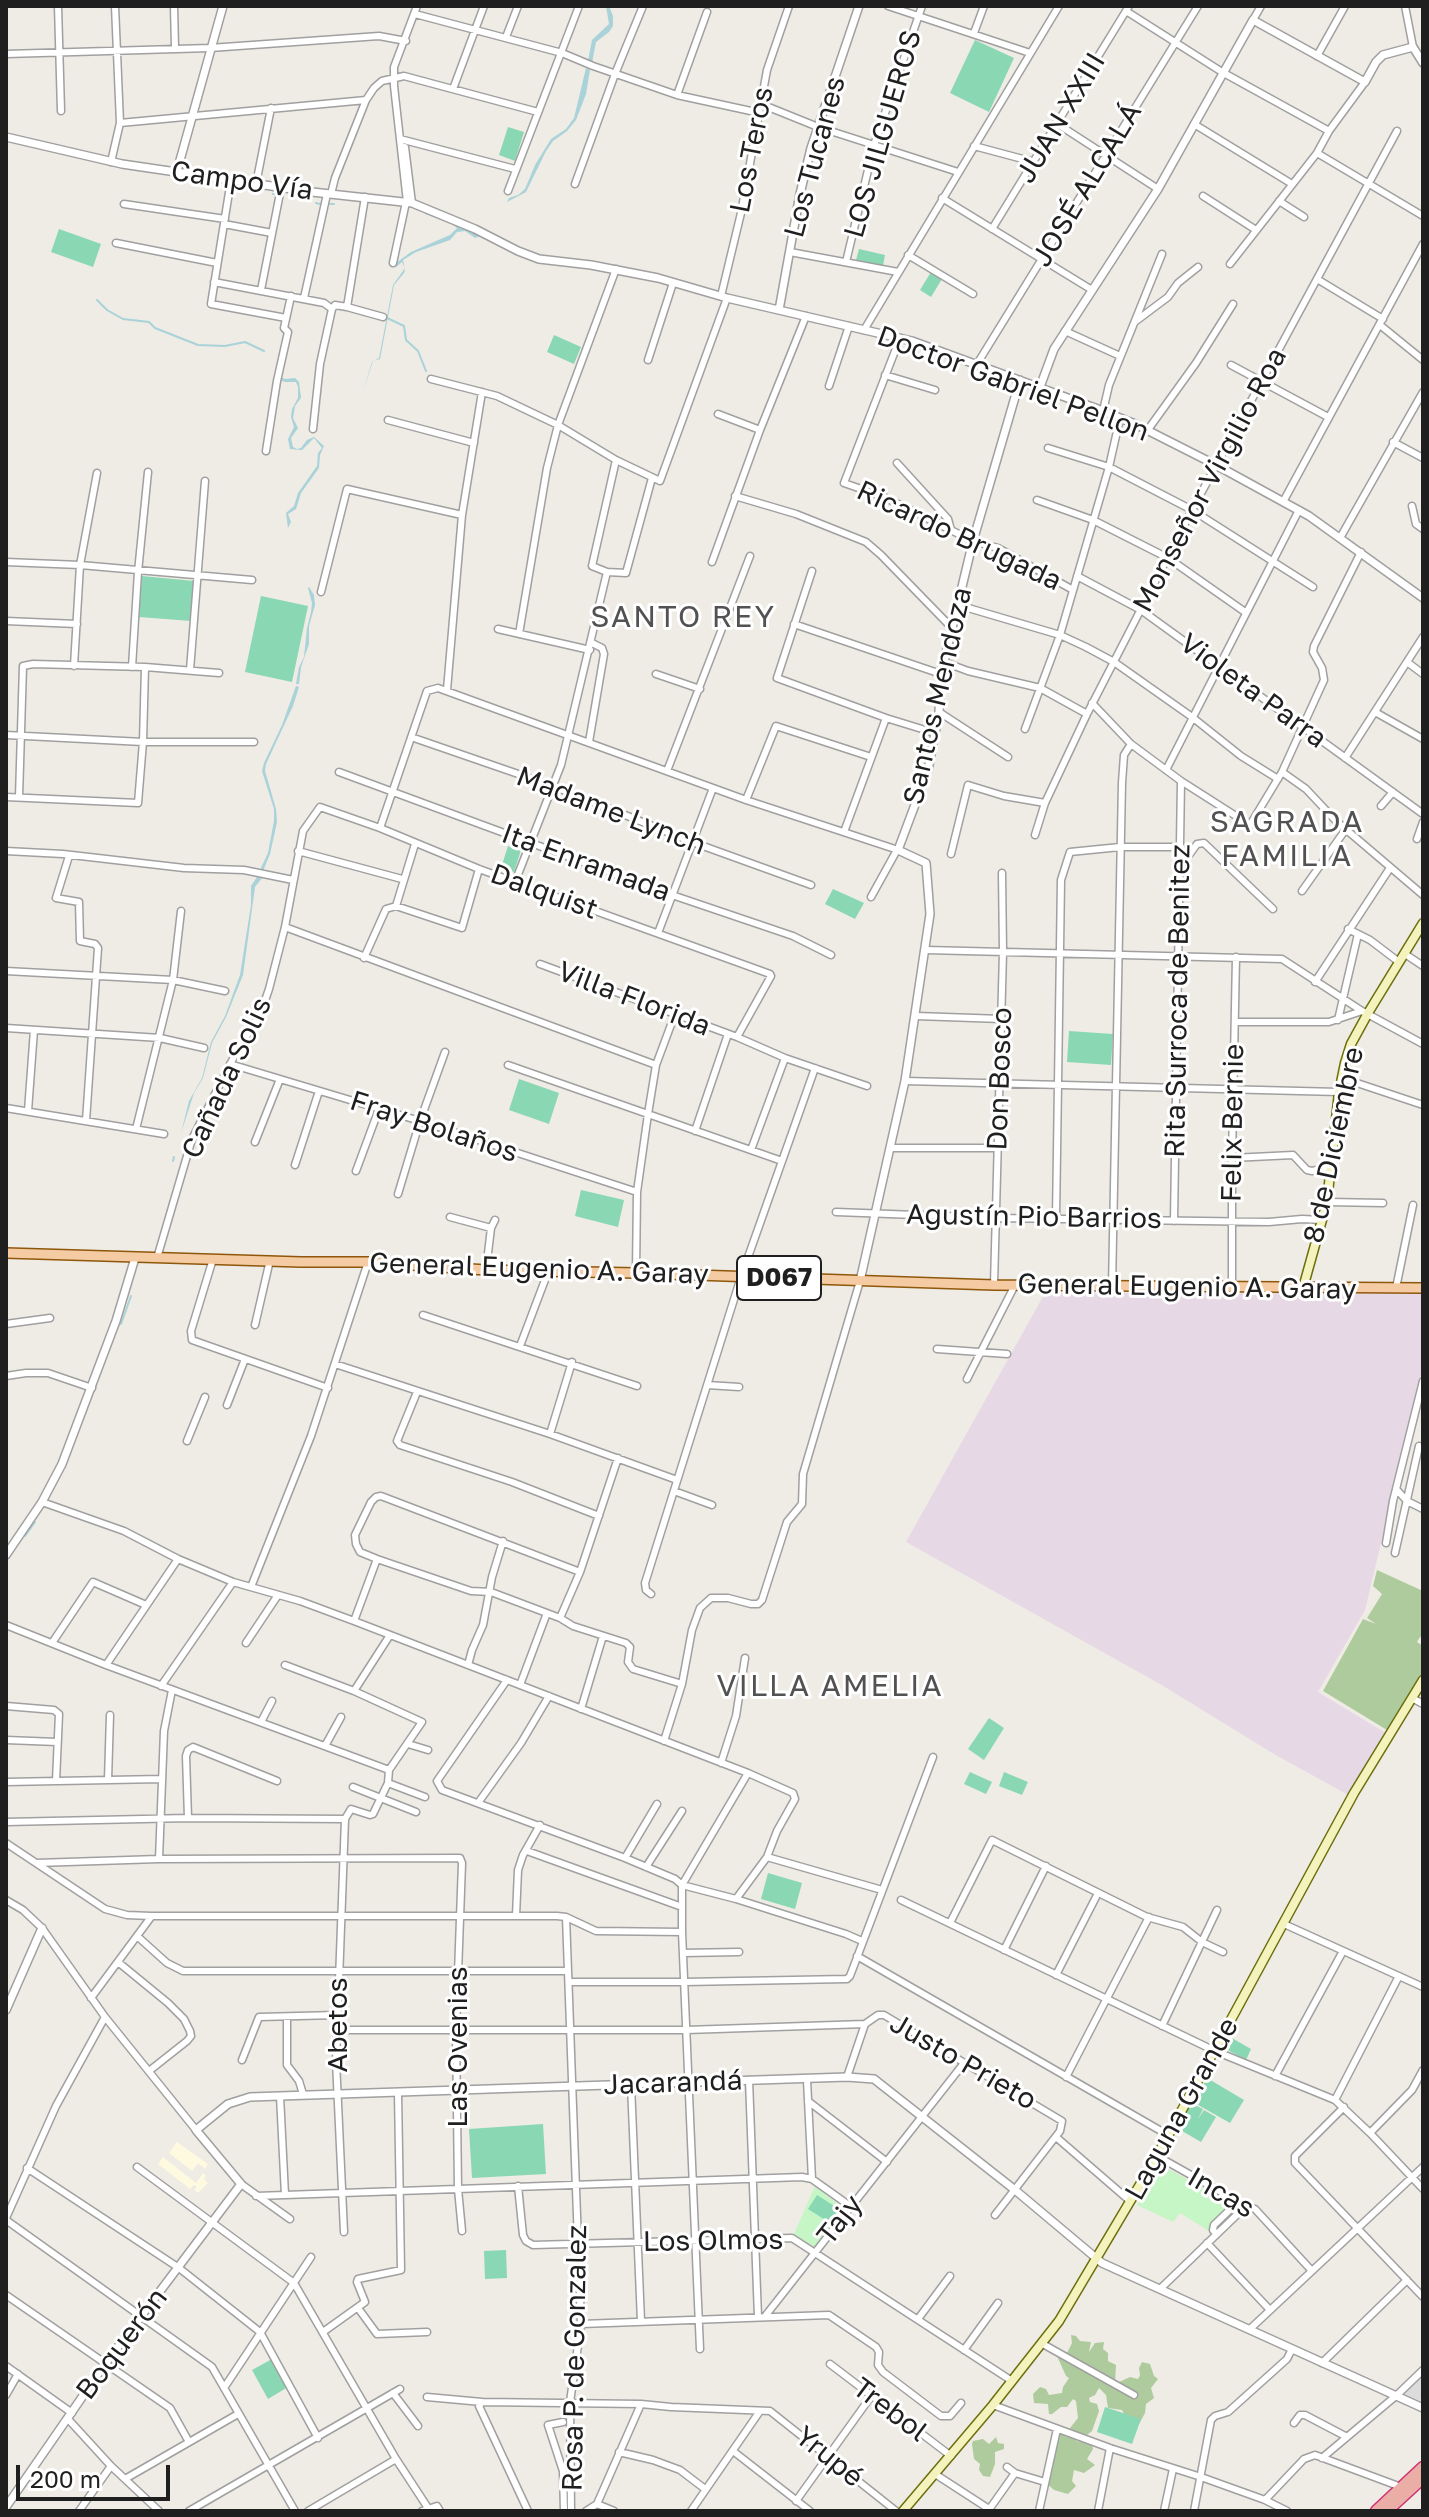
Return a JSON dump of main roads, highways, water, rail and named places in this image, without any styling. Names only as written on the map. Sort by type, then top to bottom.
[{"type":"highway","points":[[1376,2511],[1423,2467]]},
{"type":"highway","points":[[1393,2509],[1423,2478]]},
{"type":"main road","name":"8 de Diciembre","points":[[1303,1288],[1327,1202],[1339,1092],[1351,1044],[1365,1012],[1423,923]]},
{"type":"main road","name":"General Eugenio A. Garay","points":[[6,1253],[368,1262],[486,1270],[994,1285],[1423,1288]]},
{"type":"main road","name":"Laguna Grande","points":[[903,2511],[1059,2321],[1157,2156],[1354,1793],[1423,1680]]},
{"type":"water","points":[[606,6],[609,6],[613,16],[613,26],[596,42],[592,63],[588,61],[592,40],[609,24]]},
{"type":"water","points":[[586,68],[590,70],[586,94],[576,120],[546,151],[526,192],[507,202],[525,189],[551,139],[566,129],[574,118]]},
{"type":"water","points":[[451,223],[481,236],[475,238],[465,231],[457,232],[450,240],[403,260],[405,267],[402,262],[395,268],[396,263],[411,252],[450,235],[457,228]]},
{"type":"water","points":[[405,268],[394,285],[380,359],[374,361],[379,358],[393,285]]},
{"type":"water","points":[[279,377],[295,378],[299,382],[301,398],[295,406],[293,418],[298,428],[291,438],[293,447],[301,448],[314,437],[324,446],[319,468],[301,493],[296,509],[288,514],[291,522],[288,528],[286,513],[294,506],[298,493],[317,466],[318,453],[322,448],[314,438],[302,450],[290,449],[288,439],[294,427],[291,417],[292,409],[298,398],[298,387],[296,382],[285,382]]},
{"type":"water","points":[[309,587],[315,605],[309,626],[309,644],[299,684],[296,684],[311,612]]},
{"type":"water","points":[[296,686],[299,687],[293,706],[266,764],[277,822],[263,871],[260,870],[268,853],[274,809],[262,771]]},
{"type":"water","points":[[257,877],[262,878],[255,887],[243,975],[226,1017],[212,1043],[203,1078],[194,1093],[181,1133],[189,1101],[202,1078],[211,1042],[225,1016],[240,975],[251,886]]},
{"type":"waterway","points":[[316,203],[320,204]]},
{"type":"waterway","points":[[426,213],[439,218]]},
{"type":"waterway","points":[[97,300],[123,319],[149,322],[155,328],[198,345],[225,346],[245,342],[264,351]]},
{"type":"waterway","points":[[387,318],[404,326],[406,340],[418,351],[426,371]]},
{"type":"waterway","points":[[173,1161],[174,1157]]},
{"type":"waterway","points":[[121,1324],[131,1296]]},
{"type":"waterway","points":[[25,1536],[35,1522]]},
{"type":"district","name":"SANTO REY","points":[[683,617]]},
{"type":"district","name":"SAGRADA FAMILIA","points":[[1287,839]]},
{"type":"district","name":"VILLA AMELIA","points":[[830,1686]]}]
